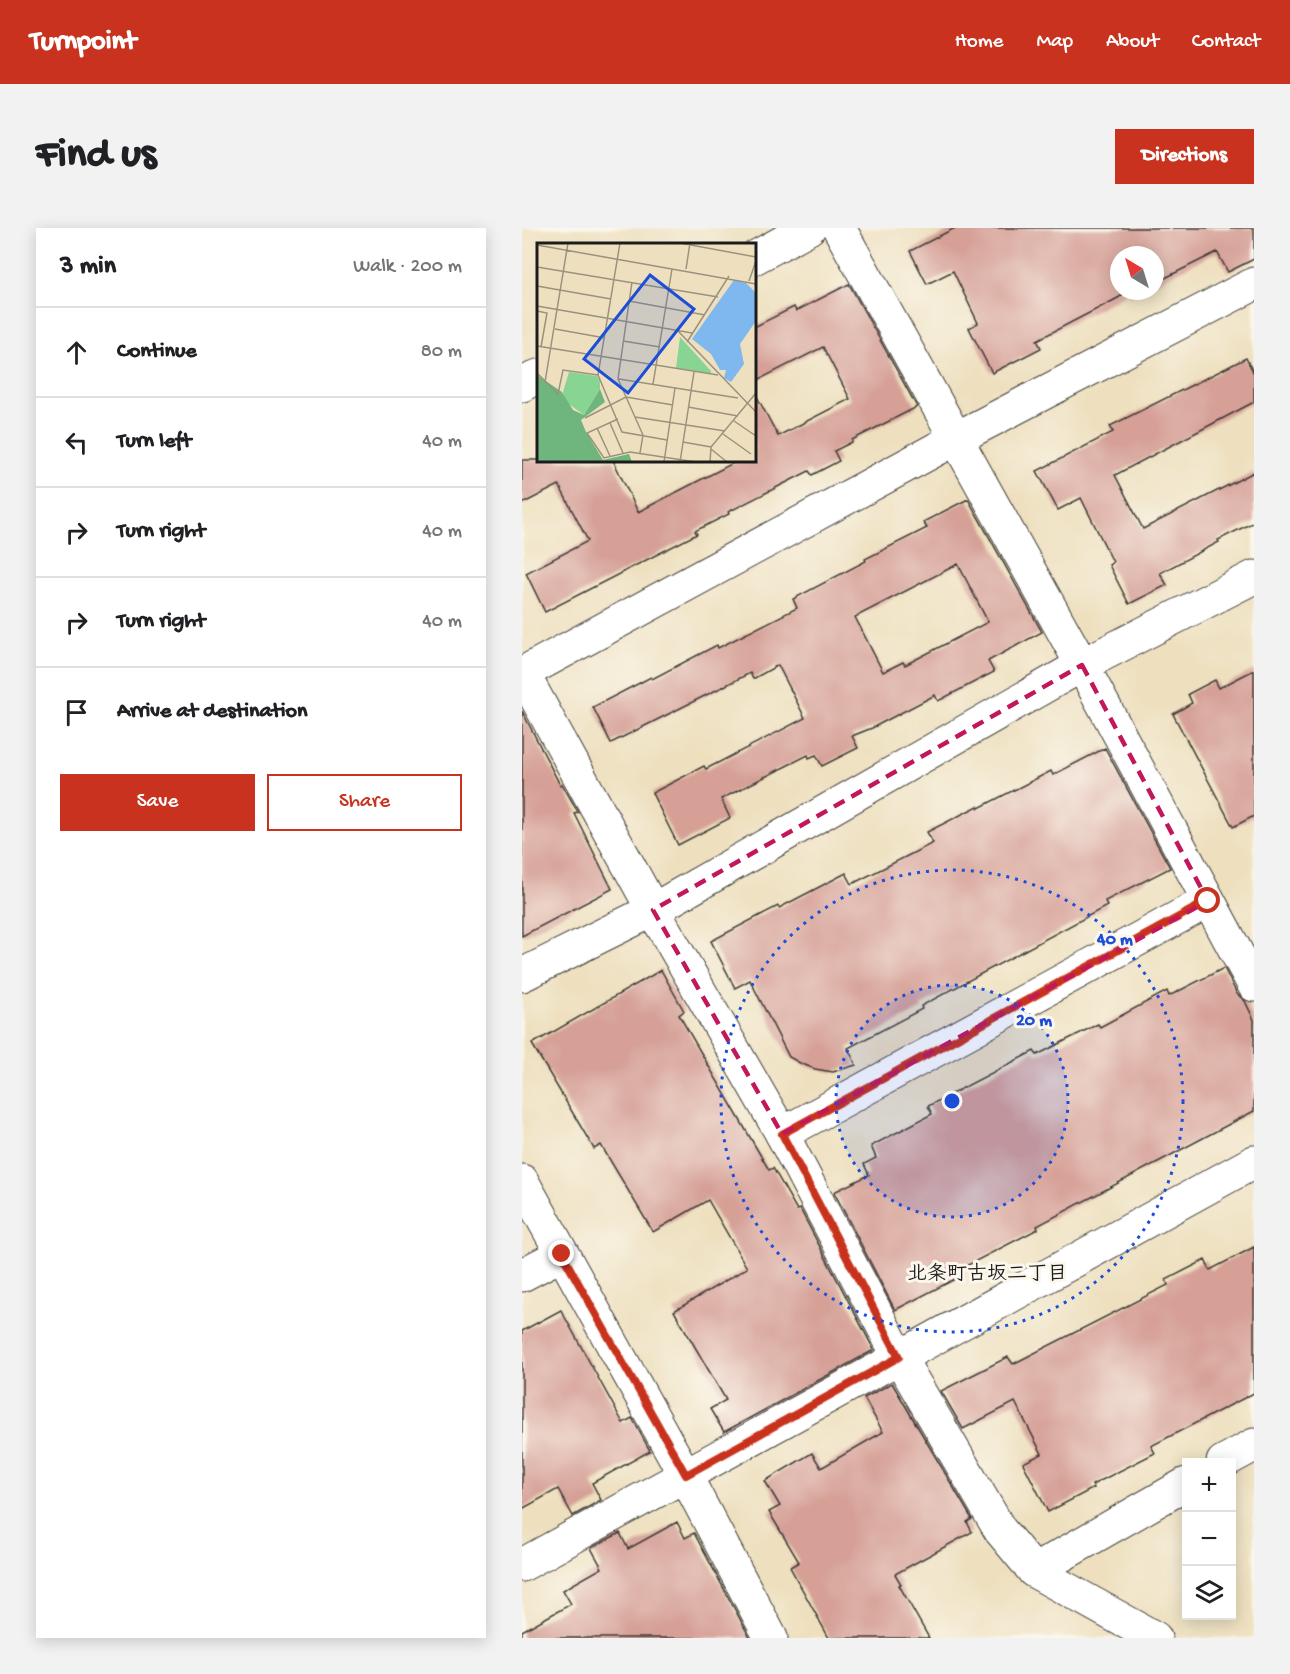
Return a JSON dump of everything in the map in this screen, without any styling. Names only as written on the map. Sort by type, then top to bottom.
[{"type":"street","points":[[756,257],[809,228]]},
{"type":"street","points":[[839,228],[1082,665],[1254,985]]},
{"type":"street","points":[[1155,1638],[1034,1571],[1000,1530],[899,1357],[782,1134],[653,910],[522,672],[957,438],[1254,284]]},
{"type":"street","points":[[522,385],[537,377]]},
{"type":"street","points":[[522,975],[653,910],[1082,665],[1254,578]]},
{"type":"street","points":[[782,1134],[1208,901]]},
{"type":"street","points":[[522,1565],[1254,1162]]},
{"type":"street","points":[[522,1181],[686,1475],[771,1638]]},
{"type":"street","points":[[522,1275],[562,1254]]},
{"type":"street","points":[[1230,1458],[1254,1445]]},
{"type":"street","points":[[1034,1571],[1182,1486]]},
{"type":"highlighted area","points":[[1082,665],[1208,901],[782,1134],[653,910]]},
{"type":"building","points":[[955,228],[1254,228],[1254,259],[1228,272],[1217,252],[1164,278],[1164,246],[1110,246],[1110,300],[1114,300],[1037,340],[1041,348],[992,373],[969,328],[978,323],[953,271],[927,284],[910,251]]},
{"type":"building","points":[[849,284],[917,407],[834,451],[839,461],[812,475],[809,471],[728,512],[729,514],[695,531],[697,534],[545,612],[526,573],[588,541],[559,485],[522,504],[522,460],[614,462],[638,512],[735,462],[756,462],[756,395],[778,436],[850,399],[823,347],[756,381],[756,326],[794,307],[796,311]]},
{"type":"building","points":[[1246,358],[1254,374],[1254,402],[1115,475],[1143,529],[1254,472],[1254,522],[1160,573],[1167,585],[1129,604],[1109,565],[1113,562],[1081,498],[1058,510],[1037,471],[1113,432],[1110,426]]},
{"type":"building","points":[[968,499],[1042,632],[988,661],[994,672],[938,701],[935,695],[852,736],[858,748],[822,766],[816,755],[809,758],[808,755],[721,799],[730,818],[678,845],[652,793],[704,766],[706,769],[805,718],[778,665],[753,679],[750,673],[611,743],[593,707],[797,608],[793,599],[927,528],[923,522]],"holes":[[[958,564],[988,622],[905,665],[903,662],[883,672],[855,617]]]},
{"type":"building","points":[[1254,670],[1254,816],[1233,827],[1173,714],[1192,703],[1188,694],[1215,680],[1219,688]]},
{"type":"building","points":[[522,711],[560,785],[562,784],[578,812],[574,813],[612,889],[522,936]]},
{"type":"building","points":[[1105,748],[1170,868],[1105,901],[1107,906],[848,1048],[856,1065],[833,1072],[815,1069],[789,1057],[750,980],[735,988],[711,941],[846,873],[852,884],[933,843],[927,832],[1051,771],[1053,775]]},
{"type":"building","points":[[1224,968],[1254,1020],[1254,1111],[1037,1226],[1038,1229],[960,1269],[963,1275],[895,1310],[834,1192],[869,1175],[864,1164],[876,1158],[871,1146],[932,1114],[928,1106],[1034,1051],[1037,1055],[1098,1024],[1100,1027],[1167,991],[1169,996]]},
{"type":"building","points":[[661,970],[684,1011],[679,1015],[769,1170],[773,1168],[797,1210],[800,1209],[874,1350],[724,1432],[710,1409],[726,1400],[674,1311],[747,1268],[708,1200],[653,1232],[601,1145],[594,1149],[532,1044]]},
{"type":"building","points":[[1254,1247],[1254,1393],[1151,1446],[1155,1453],[1092,1485],[1094,1488],[1048,1512],[1023,1463],[1042,1454],[1015,1402],[963,1429],[941,1391],[1008,1357],[1013,1364],[1168,1285],[1166,1280],[1205,1260],[1210,1270]]},
{"type":"building","points":[[561,1310],[623,1423],[632,1418],[650,1451],[592,1483],[601,1500],[573,1516],[558,1489],[522,1509],[522,1331]]},
{"type":"building","points":[[892,1383],[972,1519],[967,1522],[972,1532],[895,1574],[929,1638],[829,1638],[790,1567],[799,1562],[769,1512],[780,1506],[765,1481],[812,1453],[821,1468],[883,1432],[864,1398]]},
{"type":"building","points":[[677,1522],[685,1538],[694,1533],[750,1638],[522,1638],[522,1631],[571,1604],[563,1590],[602,1568],[591,1548],[620,1533],[628,1549]]},
{"type":"district","name":"北条町古坂二丁目","points":[[987,1275]]},
{"type":"route","points":[[562,1254],[686,1475],[899,1357],[782,1134],[1208,901]]}]
